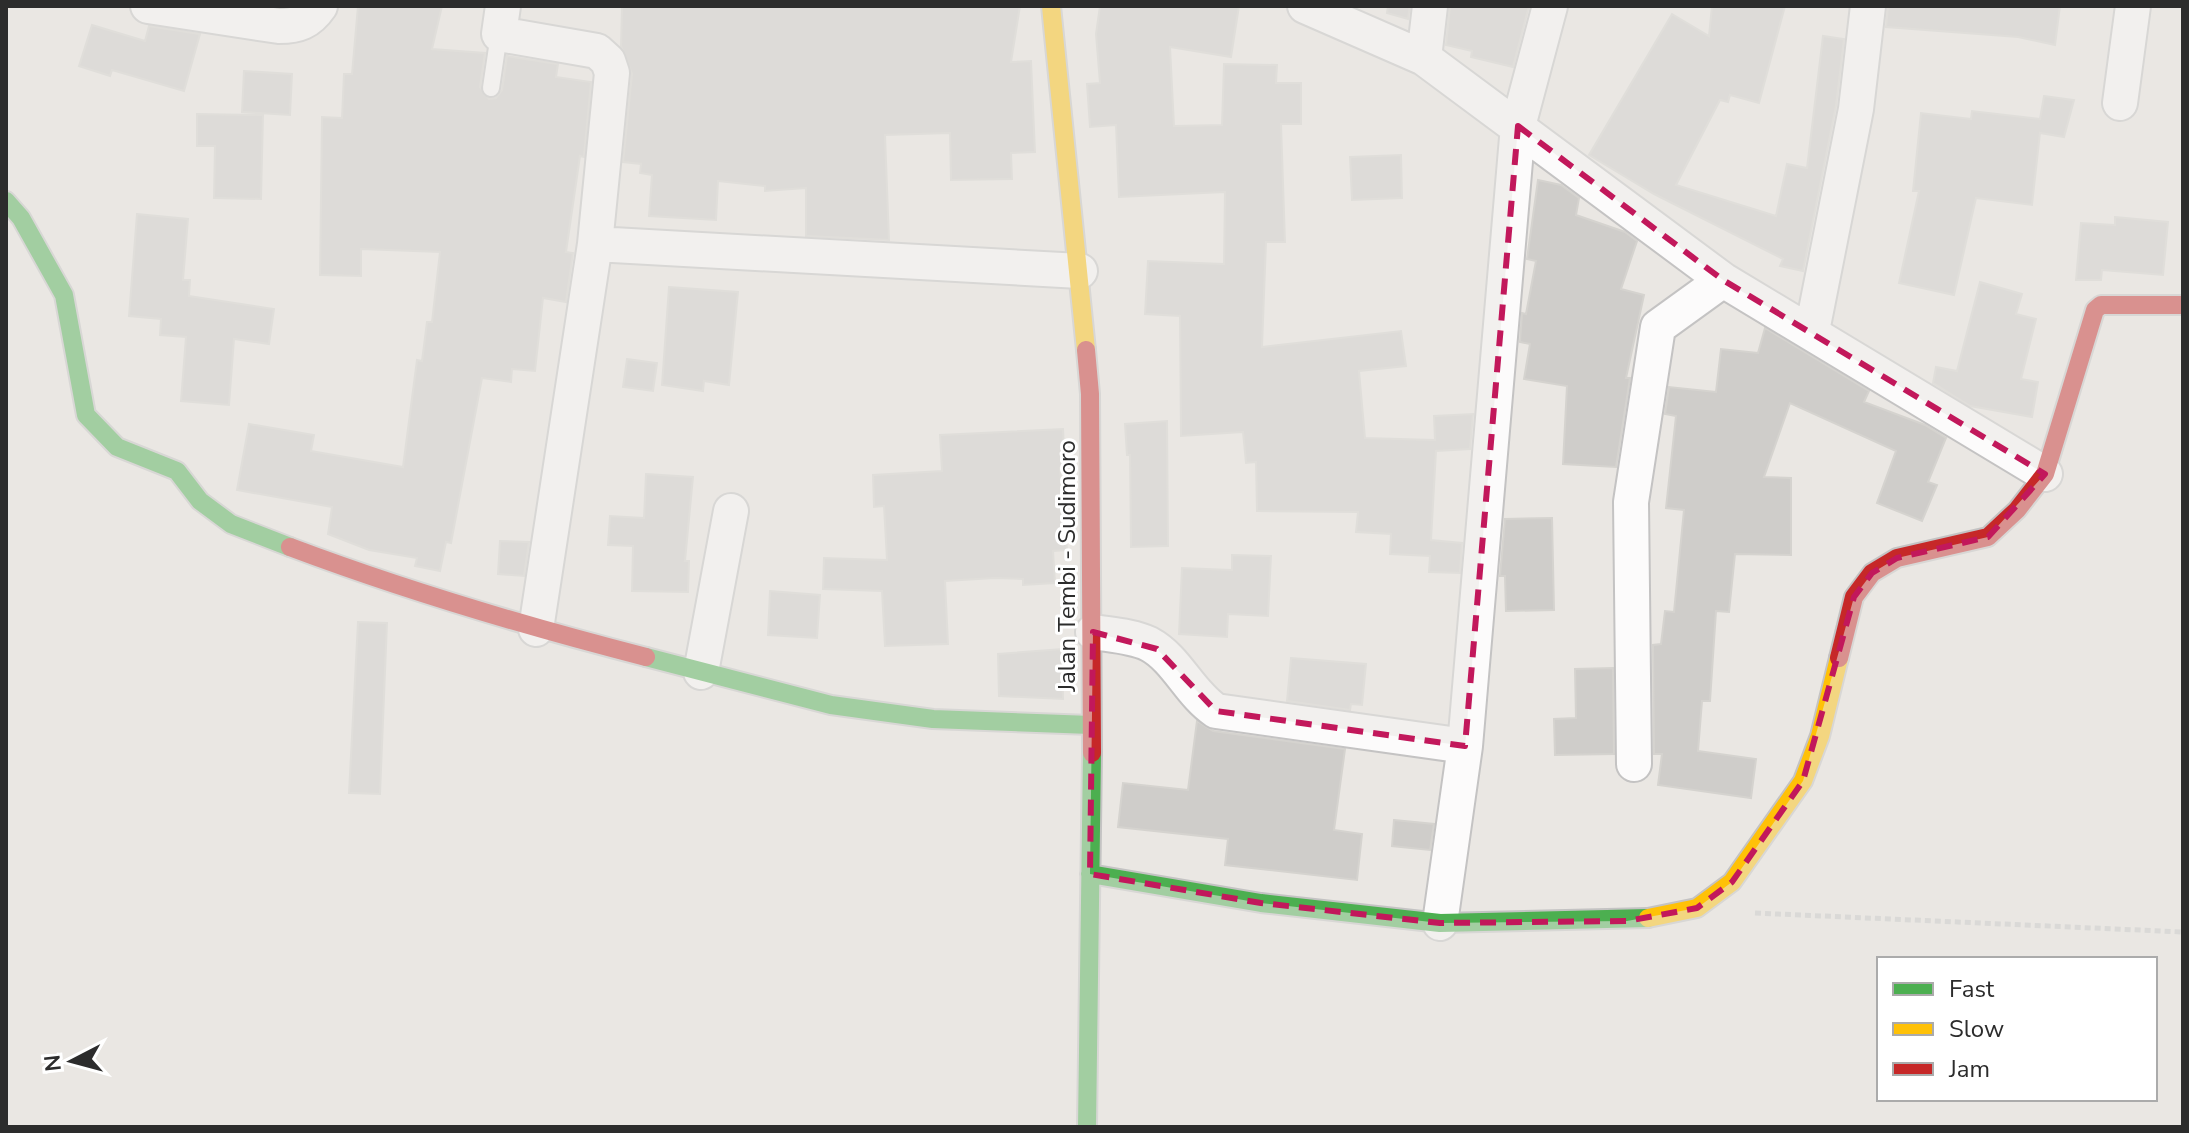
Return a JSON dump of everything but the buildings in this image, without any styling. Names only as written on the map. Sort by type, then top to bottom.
[{"type":"street","points":[[148,6],[297,26],[313,16],[320,6]]},
{"type":"street","name":"Jalan Tembi - Sudimoro","points":[[1051,6],[1090,394],[1093,632],[1087,1127]]},
{"type":"street","points":[[1305,6],[1424,58],[1723,280],[2045,474]]},
{"type":"street","points":[[1424,58],[1430,6]]},
{"type":"street","points":[[1440,923],[1465,746],[1518,126],[1550,6]]},
{"type":"street","points":[[1812,331],[1856,109],[1868,6]]},
{"type":"street","points":[[2120,103],[2133,6]]},
{"type":"street","points":[[501,20],[597,51],[608,61],[612,73],[595,244],[536,629]]},
{"type":"street","points":[[6,201],[21,218],[64,295],[86,415],[117,447],[177,471],[200,501],[231,524],[385,583],[536,629],[831,705],[933,719],[1091,725]]},
{"type":"street","points":[[595,244],[1080,271]]},
{"type":"street","points":[[1634,764],[1631,502],[1658,327],[1723,280]]},
{"type":"street","points":[[1090,874],[1261,903],[1440,923],[1627,921],[1676,915],[1713,898],[1739,873],[1803,781],[1820,736],[1854,597],[1872,573],[1897,558],[1988,537],[2017,510],[2045,474],[2070,383],[2095,310],[2101,305],[2183,305]]},
{"type":"street","points":[[701,672],[731,511]]},
{"type":"street","points":[[1093,632],[1136,640],[1157,649],[1194,693],[1216,711],[1465,746]]},
{"type":"lane","points":[[491,88],[501,20]]},
{"type":"path","points":[[1743,912],[2183,932]]},
{"type":"highlighted area","points":[[1518,126],[1723,280],[2045,474],[1988,537],[1897,558],[1872,573],[1854,597],[1803,781],[1732,882],[1697,908],[1627,921],[1440,923],[1261,903],[1090,874],[1093,632],[1157,649],[1216,711],[1465,746]]},
{"type":"traffic: fast","points":[[6,201],[21,218],[64,295],[86,415],[117,447],[177,471],[200,501],[231,524],[290,547]]},
{"type":"traffic: fast","points":[[646,657],[831,705],[933,719],[1091,725]]},
{"type":"traffic: fast","points":[[1087,1127],[1092,753]]},
{"type":"traffic: fast","points":[[1090,874],[1261,903],[1440,923],[1648,918]]},
{"type":"traffic: slow","points":[[1051,6],[1086,350]]},
{"type":"traffic: slow","points":[[1648,918],[1697,908],[1732,882],[1803,781],[1820,736],[1839,658]]},
{"type":"traffic: jam","points":[[1839,658],[1854,597],[1872,573],[1897,558],[1988,537],[2017,510],[2045,474],[2095,310],[2101,305],[2183,305]]},
{"type":"traffic: jam","points":[[1086,350],[1090,394],[1092,753]]},
{"type":"traffic: jam","points":[[290,547],[466,607],[646,657]]}]
